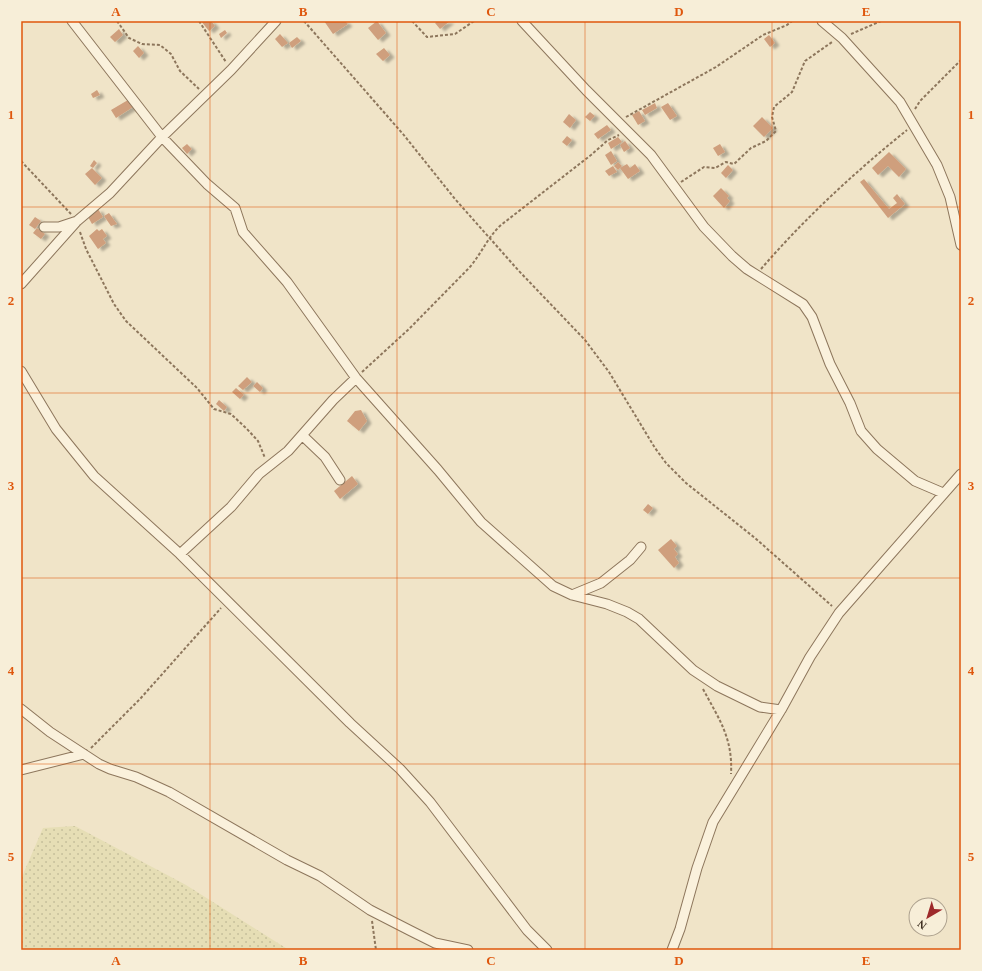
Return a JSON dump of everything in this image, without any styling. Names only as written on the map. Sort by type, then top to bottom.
[{"type":"street","points":[[72,21],[162,137],[207,184],[235,208],[242,232],[287,282],[356,378],[434,465],[481,522],[553,586],[572,596],[607,604],[633,615],[654,632],[693,670],[717,686],[760,707],[781,710]]},
{"type":"street","points":[[21,284],[77,221],[110,193],[162,137],[231,70],[276,21]]},
{"type":"street","points":[[522,21],[616,121],[651,155],[704,227],[732,256],[747,270],[797,299],[808,310],[830,364],[850,403],[856,421],[867,439],[916,481],[943,493]]},
{"type":"street","points":[[822,21],[842,38],[895,96],[930,151],[950,198],[961,245]]},
{"type":"street","points":[[44,227],[59,227],[77,221]]},
{"type":"street","points":[[21,371],[56,429],[94,476],[180,554],[410,780],[430,802],[527,930],[547,950]]},
{"type":"street","points":[[180,554],[231,507],[268,467],[288,451],[303,436],[333,400],[356,378]]},
{"type":"street","points":[[303,436],[325,457],[340,480]]},
{"type":"street","points":[[672,950],[713,822],[730,791],[781,710],[810,657],[839,613],[961,474]]},
{"type":"street","points":[[572,596],[601,583],[630,560],[641,547]]},
{"type":"street","points":[[21,709],[50,732],[110,769],[136,777],[169,792],[287,860],[320,876],[370,910],[435,942],[468,950]]},
{"type":"street","points":[[21,770],[84,754]]},
{"type":"path","points":[[117,21],[129,38],[142,44],[160,45],[171,54],[180,71],[206,94]]},
{"type":"path","points":[[199,21],[231,70]]},
{"type":"path","points":[[304,21],[403,134],[455,198],[518,270],[585,340],[609,372],[654,448],[666,463],[686,483],[755,538],[839,613]]},
{"type":"path","points":[[412,21],[427,37],[455,34],[474,21]]},
{"type":"path","points":[[616,121],[710,70],[764,35],[787,26],[792,21]]},
{"type":"path","points":[[678,185],[704,167],[715,168],[726,162],[734,164],[751,148],[766,141],[776,131],[772,117],[774,106],[792,92],[805,61],[830,44],[881,21]]},
{"type":"path","points":[[759,271],[794,232],[911,122],[920,101],[961,60]]},
{"type":"path","points":[[356,378],[409,329],[470,268],[478,257],[489,236],[512,215],[592,155],[608,140],[627,131]]},
{"type":"path","points":[[21,161],[77,221],[86,249],[114,304],[126,321],[197,388],[214,409],[230,414],[247,429],[258,441],[264,451],[268,467]]},
{"type":"path","points":[[84,754],[136,703],[227,601]]},
{"type":"path","points":[[702,686],[719,715],[730,745],[732,761],[730,791]]},
{"type":"path","points":[[370,910],[376,950]]},
{"type":"shaded area","points":[[75,826],[186,885],[289,950],[21,950],[21,879],[43,828]]},
{"type":"building","points":[[201,21],[211,21],[215,26],[209,31]]},
{"type":"building","points":[[324,21],[345,21],[348,24],[333,34]]},
{"type":"building","points":[[377,21],[386,33],[378,40],[368,28]]},
{"type":"building","points":[[438,21],[450,21],[440,29],[435,23]]},
{"type":"building","points":[[119,29],[123,35],[115,42],[110,37]]},
{"type":"building","points":[[225,30],[227,33],[221,38],[219,34]]},
{"type":"building","points":[[280,34],[288,43],[282,47],[275,39]]},
{"type":"building","points":[[769,35],[775,43],[770,47],[764,39]]},
{"type":"building","points":[[297,37],[301,41],[292,48],[289,43]]},
{"type":"building","points":[[138,46],[144,53],[139,58],[133,51]]},
{"type":"building","points":[[384,48],[390,55],[383,61],[376,54]]},
{"type":"building","points":[[97,90],[100,95],[93,98],[91,94]]},
{"type":"building","points":[[128,100],[133,107],[116,118],[111,110]]},
{"type":"building","points":[[655,103],[657,108],[645,115],[642,110]]},
{"type":"building","points":[[668,103],[677,116],[670,120],[661,107]]},
{"type":"building","points":[[639,111],[645,121],[638,125],[632,115]]},
{"type":"building","points":[[590,112],[595,116],[590,121],[585,117]]},
{"type":"building","points":[[569,114],[576,120],[570,128],[563,122]]},
{"type":"building","points":[[762,117],[773,128],[764,137],[753,126]]},
{"type":"building","points":[[607,125],[611,130],[598,139],[594,134]]},
{"type":"building","points":[[567,136],[572,140],[567,146],[562,142]]},
{"type":"building","points":[[618,137],[622,142],[611,149],[608,143]]},
{"type":"building","points":[[625,141],[630,148],[624,152],[620,145]]},
{"type":"building","points":[[187,144],[192,149],[187,154],[182,148]]},
{"type":"building","points":[[720,144],[725,152],[718,156],[713,148]]},
{"type":"building","points":[[611,151],[617,161],[611,165],[605,155]]},
{"type":"building","points":[[889,152],[906,169],[899,177],[888,166],[878,175],[872,168]]},
{"type":"building","points":[[94,160],[97,163],[93,168],[90,166]]},
{"type":"building","points":[[618,162],[622,166],[618,170],[614,166]]},
{"type":"building","points":[[627,164],[630,168],[635,164],[640,171],[628,179],[620,168]]},
{"type":"building","points":[[728,165],[733,170],[726,178],[721,173]]},
{"type":"building","points":[[613,166],[617,172],[609,176],[605,171]]},
{"type":"building","points":[[92,168],[102,178],[95,185],[85,174]]},
{"type":"building","points":[[864,179],[889,209],[897,203],[893,198],[897,194],[905,204],[888,218],[860,182]]},
{"type":"building","points":[[721,188],[729,196],[727,198],[730,201],[724,208],[713,196]]},
{"type":"building","points":[[98,209],[103,217],[92,224],[87,215]]},
{"type":"building","points":[[109,213],[117,224],[111,226],[104,216]]},
{"type":"building","points":[[35,217],[41,221],[35,229],[29,225]]},
{"type":"building","points":[[37,228],[45,234],[41,239],[33,233]]},
{"type":"building","points":[[97,229],[99,231],[102,229],[107,236],[103,239],[106,243],[98,249],[89,236]]},
{"type":"building","points":[[247,377],[252,382],[243,390],[238,386]]},
{"type":"building","points":[[257,382],[263,388],[260,392],[253,386]]},
{"type":"building","points":[[236,388],[244,395],[240,399],[232,392]]},
{"type":"building","points":[[219,400],[227,407],[224,411],[216,404]]},
{"type":"building","points":[[361,410],[367,421],[359,431],[347,421],[355,411]]},
{"type":"building","points":[[352,476],[358,484],[340,499],[334,491]]},
{"type":"building","points":[[648,504],[653,508],[648,514],[643,510]]},
{"type":"building","points":[[671,539],[677,546],[674,549],[678,554],[675,557],[679,563],[674,568],[658,550]]}]
